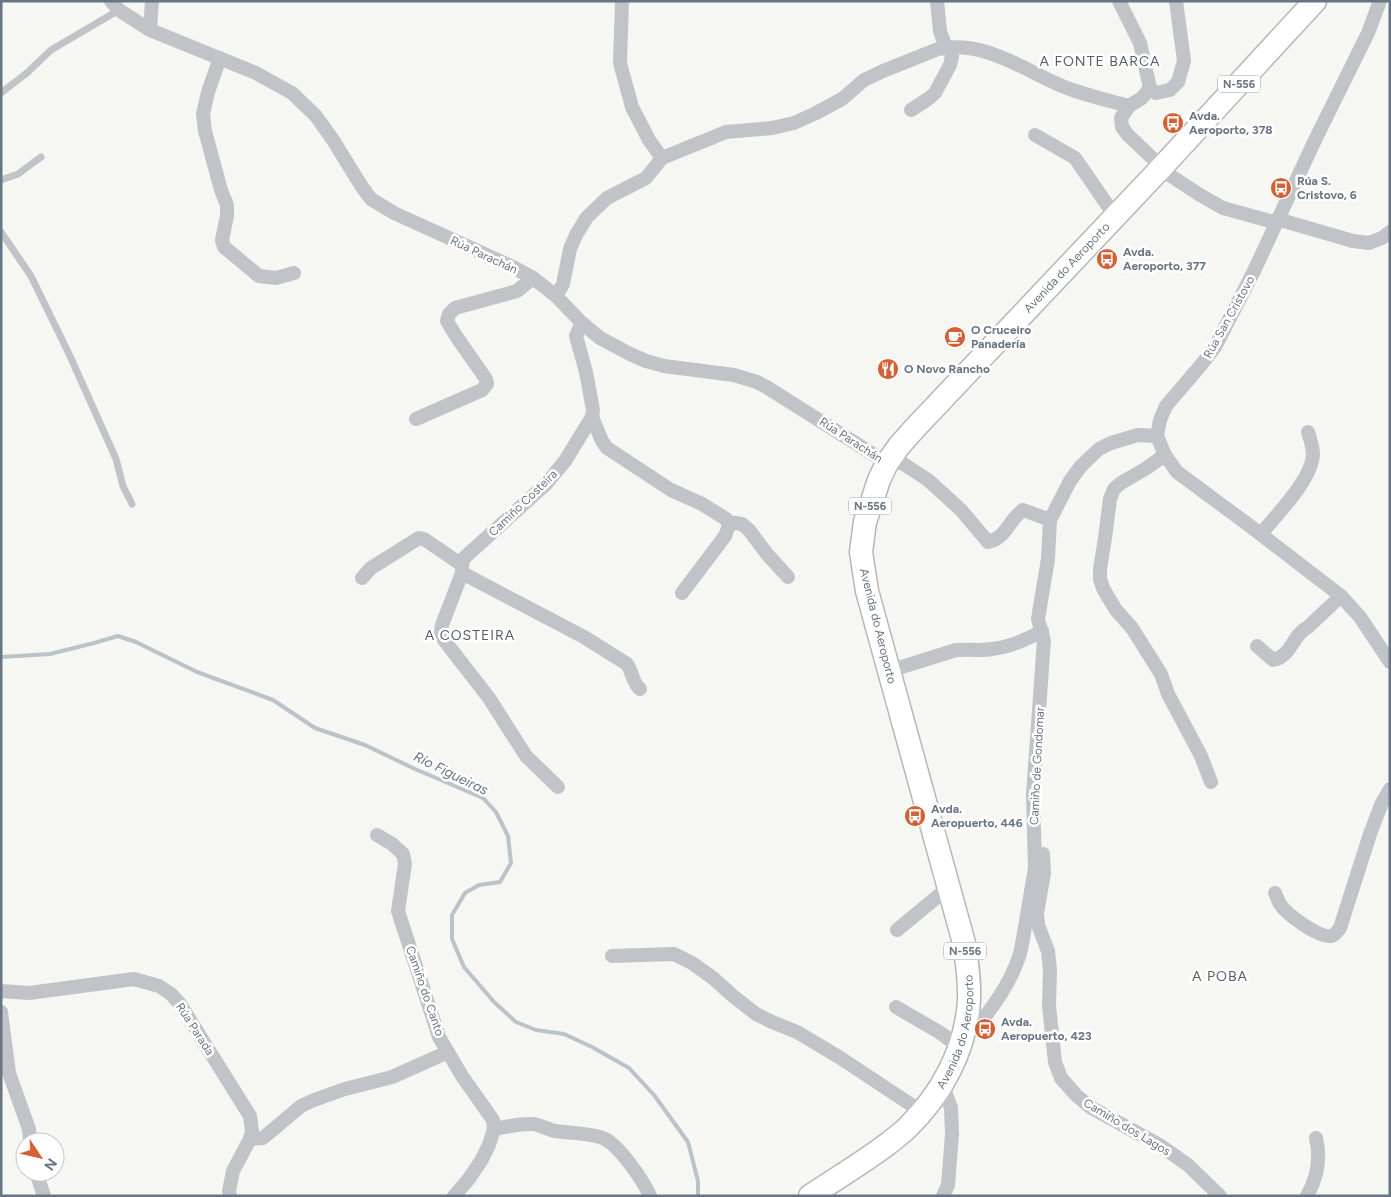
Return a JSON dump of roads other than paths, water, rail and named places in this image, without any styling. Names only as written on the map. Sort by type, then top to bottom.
[{"type":"main road","name":"Avenida do Aeroporto","points":[[810,1196],[870,1158],[907,1129],[922,1112],[949,1073],[960,1047],[967,1016],[969,983],[964,943],[867,591],[861,552],[867,514],[874,492],[887,463],[915,428],[1162,167],[1315,1]]},
{"type":"street","points":[[150,30],[152,1]]},
{"type":"street","points":[[622,1],[620,63],[632,107],[649,140],[662,158]]},
{"type":"street","points":[[911,110],[935,93],[950,64],[952,56],[940,30],[937,1]]},
{"type":"street","points":[[1119,1],[1140,43],[1150,88],[1156,93],[1170,90],[1178,82],[1184,61],[1176,1]]},
{"type":"street","name":"Rúa San Cristovo","points":[[1157,436],[1160,420],[1166,406],[1214,347],[1254,271],[1359,51],[1380,1]]},
{"type":"street","name":"Rúa Parachán","points":[[115,6],[150,30],[256,73],[292,93],[316,116],[371,199],[394,213],[533,278],[556,296],[582,323],[600,338],[646,362],[664,366],[734,374],[757,382],[780,394],[887,463]]},
{"type":"street","points":[[556,296],[563,284],[570,249],[587,217],[607,198],[646,178],[662,158],[726,132],[772,128],[794,122],[842,99],[864,80],[938,49],[968,48],[996,54],[1075,91],[1129,106]]},
{"type":"street","points":[[220,58],[208,92],[203,114],[205,132],[221,190],[227,204],[227,216],[222,240],[224,247],[259,276],[276,278],[294,273]]},
{"type":"street","points":[[1150,88],[1142,98],[1129,106],[1121,118],[1122,128],[1171,176],[1200,195],[1223,208],[1270,221],[1284,221],[1353,241],[1369,243],[1382,238],[1390,232]]},
{"type":"street","points":[[1035,135],[1075,158],[1108,206],[1117,215]]},
{"type":"street","points":[[416,420],[482,390],[487,384],[486,379],[447,320],[449,314],[455,308],[517,292],[533,278]]},
{"type":"street","points":[[582,323],[576,336],[586,372],[593,410],[592,416],[607,448],[671,490],[702,504],[728,522],[742,524],[788,577]]},
{"type":"street","name":"Camiño Costeira","points":[[558,787],[526,756],[488,698],[444,640],[441,632],[464,558],[556,474],[592,416]]},
{"type":"street","points":[[1261,534],[1304,481],[1310,468],[1313,453],[1308,432]]},
{"type":"street","name":"Camiño de Gondomar","points":[[967,1016],[979,1017],[986,1015],[1012,975],[1018,962],[1035,868],[1033,795],[1044,654],[1044,641],[1038,619],[1048,559],[1050,520],[1070,481],[1081,466],[1099,449],[1138,435],[1157,436]]},
{"type":"street","points":[[1157,436],[1164,455],[1177,472],[1341,596],[1360,617],[1390,662]]},
{"type":"street","points":[[1164,455],[1114,489],[1110,498],[1100,579],[1112,604],[1132,628],[1161,674],[1168,694],[1201,756],[1211,782]]},
{"type":"street","points":[[887,463],[902,464],[928,480],[961,510],[988,542],[996,540],[1023,510],[1050,520]]},
{"type":"street","points":[[682,593],[724,536],[728,528],[728,522]]},
{"type":"street","points":[[362,578],[370,568],[419,538],[424,539],[462,569],[584,637],[627,664],[636,686],[640,689]]},
{"type":"street","points":[[1257,646],[1273,660],[1280,659],[1302,630],[1308,627],[1341,596]]},
{"type":"street","points":[[889,671],[956,650],[992,650],[1025,640],[1042,631]]},
{"type":"street","points":[[1276,893],[1284,910],[1312,930],[1328,936],[1337,933],[1380,805],[1390,789]]},
{"type":"street","name":"Camiño do Canto","points":[[377,835],[392,844],[403,854],[405,864],[398,911],[439,1037],[462,1076],[493,1120],[494,1129]]},
{"type":"street","name":"Camiño dos Lagos","points":[[1034,844],[1044,854],[1044,872],[1036,913],[1038,925],[1048,951],[1050,970],[1049,1006],[1056,1062],[1061,1078],[1076,1096],[1090,1107],[1161,1146],[1188,1165],[1220,1196]]},
{"type":"street","points":[[897,930],[949,887]]},
{"type":"street","points":[[612,956],[674,954],[683,958],[713,978],[756,1014],[797,1032],[839,1057],[922,1112]]},
{"type":"street","name":"Rúa Parada","points":[[1,991],[29,993],[134,979],[159,986],[171,994],[180,1004],[250,1116],[252,1131],[250,1139],[233,1171],[229,1191],[230,1196]]},
{"type":"street","points":[[896,1007],[939,1032],[960,1047]]},
{"type":"street","points":[[1,1012],[9,1073],[29,1132]]},
{"type":"street","points":[[250,1139],[263,1138],[302,1106],[314,1100],[344,1089],[392,1077],[448,1052]]},
{"type":"street","points":[[939,1089],[946,1094],[951,1108],[952,1134],[948,1185],[944,1196]]},
{"type":"street","points":[[454,1196],[481,1161],[494,1129],[533,1124],[552,1130],[605,1139],[617,1149],[640,1176],[650,1196]]},
{"type":"street","points":[[1307,1196],[1314,1184],[1319,1152],[1316,1138]]},
{"type":"street","points":[[39,1182],[44,1196]]},
{"type":"lane","points":[[1,92],[28,72],[51,50],[115,6]]},
{"type":"lane","points":[[1,180],[18,174],[41,157]]},
{"type":"lane","points":[[1,232],[31,276],[70,356],[116,459],[123,486],[132,504]]},
{"type":"waterway","name":"Río Figueiras","points":[[1,657],[50,654],[118,636],[136,642],[197,672],[273,700],[315,728],[365,745],[483,798],[496,812],[508,836],[511,863],[500,882],[479,885],[465,893],[452,915],[452,939],[464,967],[494,1002],[516,1022],[536,1030],[564,1034],[629,1068],[654,1095],[688,1142],[698,1181],[698,1196]]},
{"type":"place","name":"Avda. Aeroporto, 378","points":[[1173,123]]},
{"type":"place","name":"Rúa S. Cristovo, 6","points":[[1281,188]]},
{"type":"place","name":"Avda. Aeroporto, 377","points":[[1107,259]]},
{"type":"place","name":"O Cruceiro Panadería","points":[[955,337]]},
{"type":"place","name":"O Novo Rancho","points":[[888,369]]},
{"type":"place","name":"Avda. Aeropuerto, 446","points":[[915,816]]},
{"type":"place","name":"Avda. Aeropuerto, 423","points":[[985,1029]]},
{"type":"district","name":"A FONTE BARCA","points":[[1100,61]]},
{"type":"district","name":"A COSTEIRA","points":[[470,635]]},
{"type":"district","name":"A POBA","points":[[1220,976]]}]
